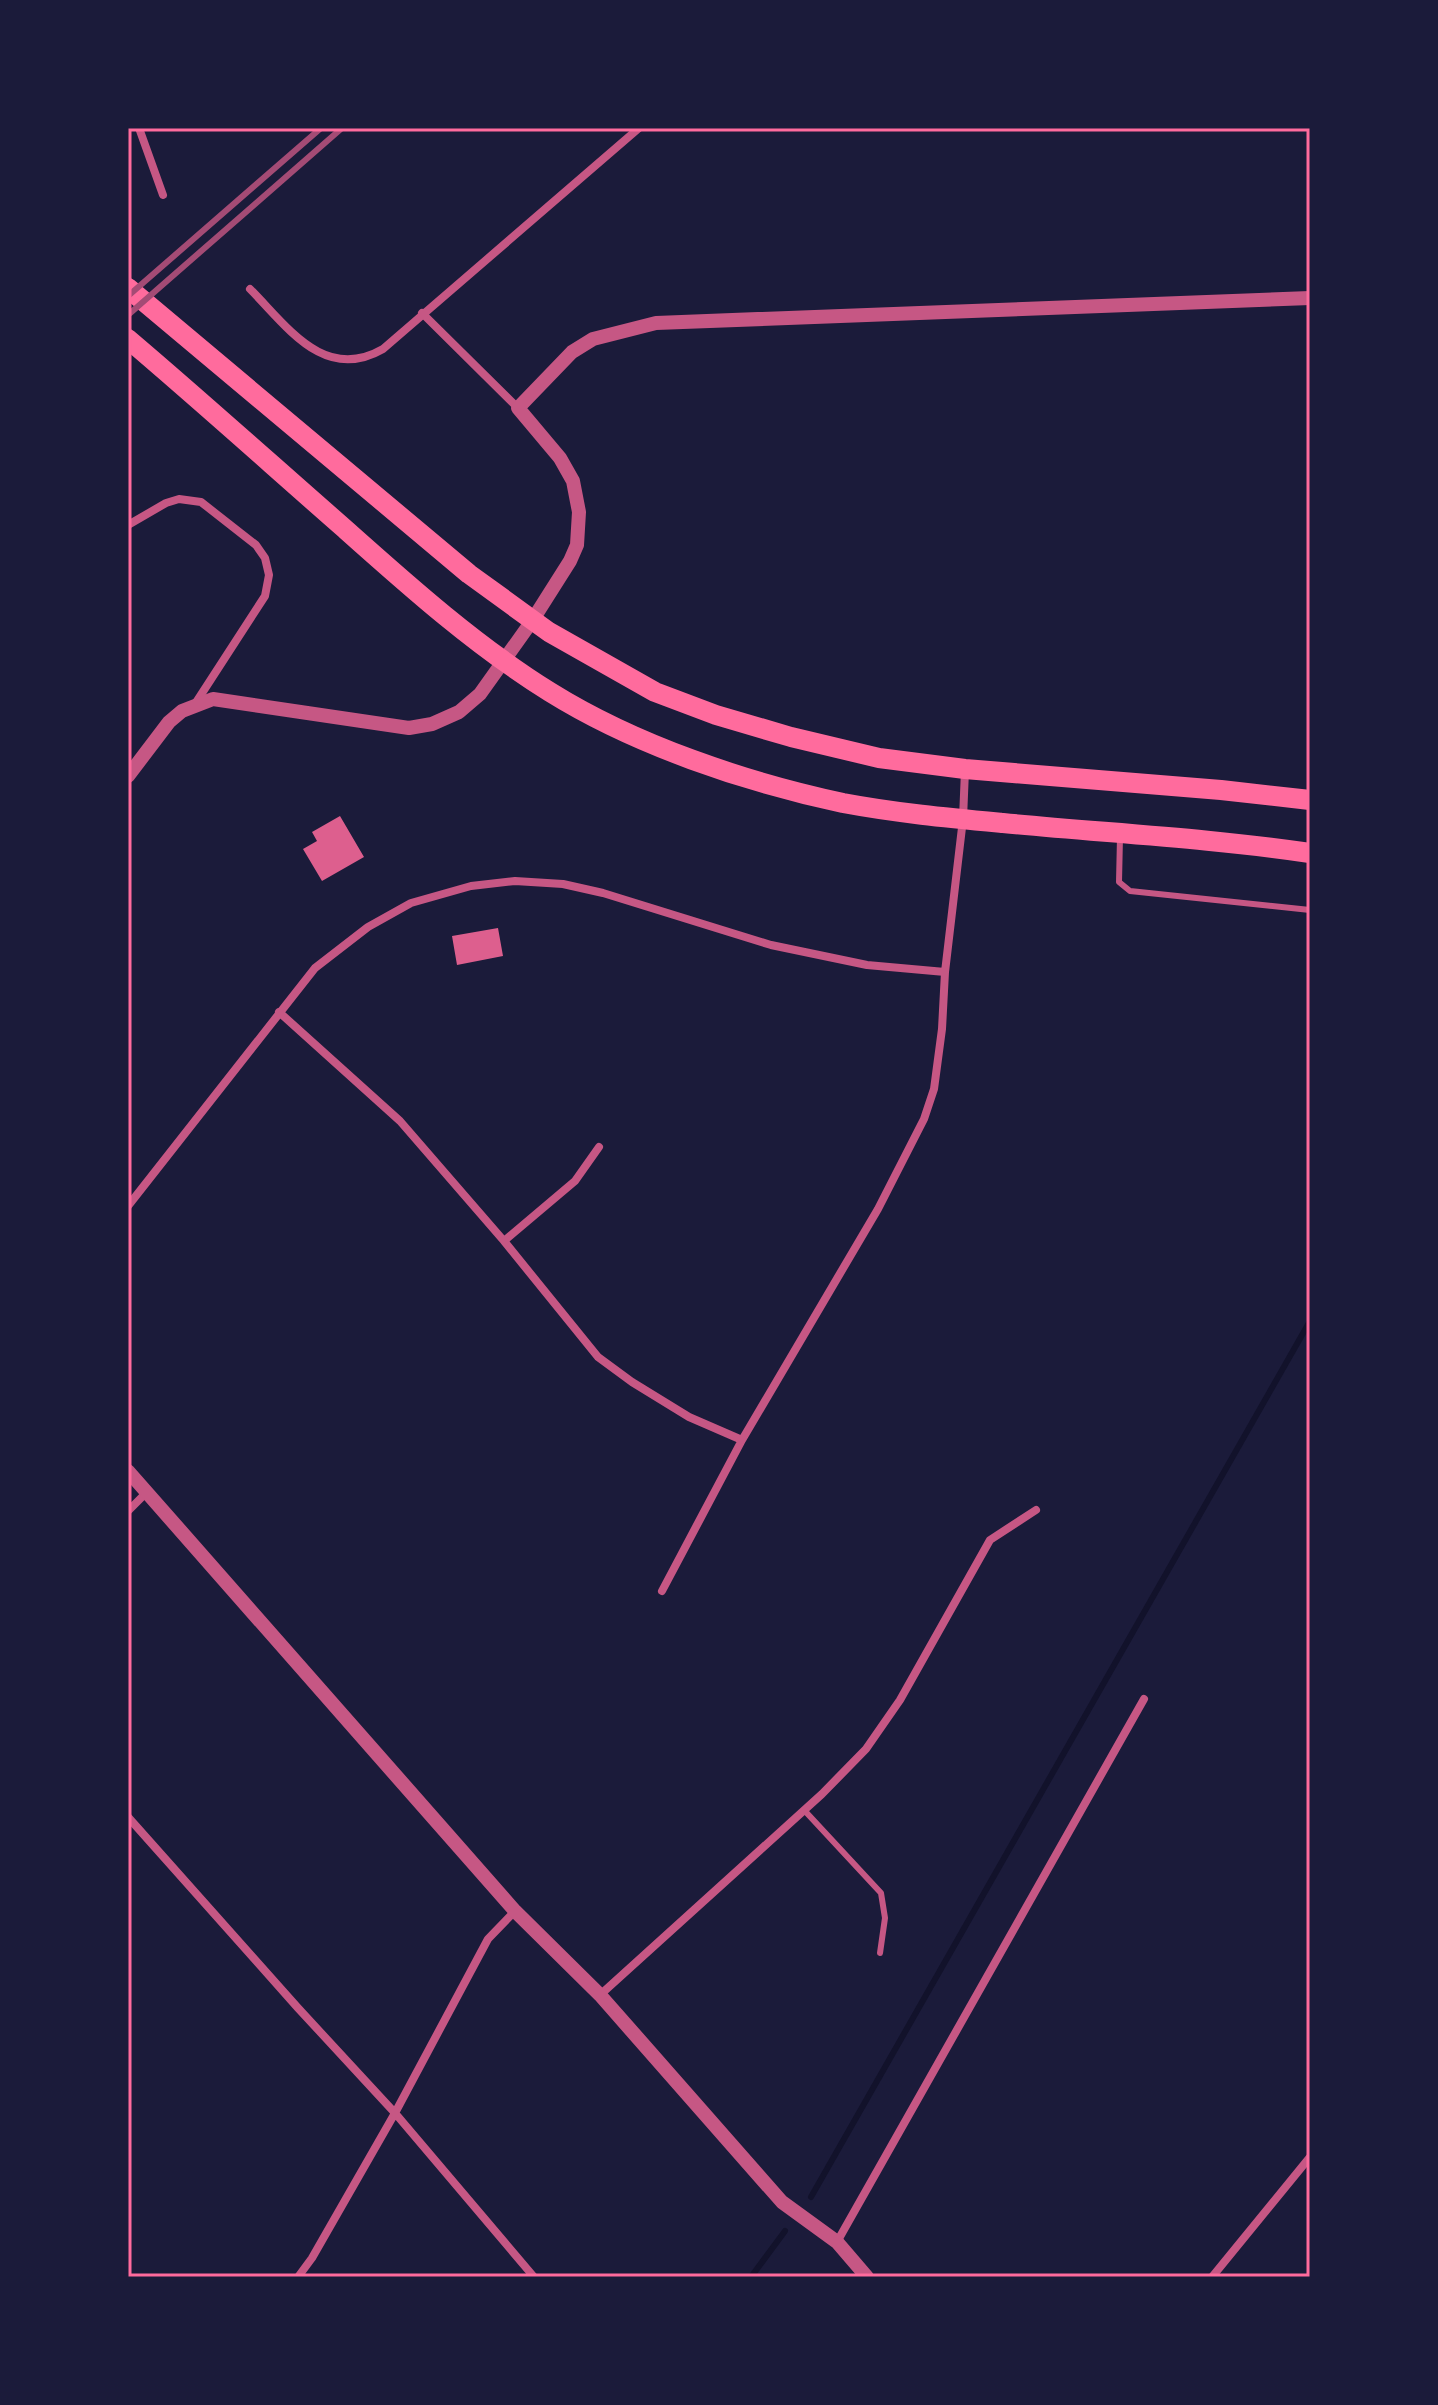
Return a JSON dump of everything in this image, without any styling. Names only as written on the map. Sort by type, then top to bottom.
[{"type":"main road","points":[[128,288],[469,574],[532,621],[655,692],[716,715],[879,758],[965,769],[1310,800]]},
{"type":"main road","points":[[128,339],[398,576],[504,661],[552,693],[620,728],[691,759],[763,783],[845,803],[963,819],[1186,838],[1310,853]]},
{"type":"street","points":[[139,128],[163,195]]},
{"type":"street","points":[[250,289],[304,344],[326,357],[350,360],[371,356],[383,349],[639,128]]},
{"type":"street","points":[[518,408],[572,352],[593,339],[656,323],[1310,298]]},
{"type":"street","points":[[128,776],[169,722],[194,705],[213,699],[409,728],[432,724],[459,712],[480,694],[532,621],[577,545],[579,512],[568,470],[518,408],[422,313]]},
{"type":"street","points":[[128,525],[166,503],[179,499],[201,502],[256,545],[265,558],[269,575],[265,596],[194,705]]},
{"type":"street","points":[[662,1591],[742,1440],[870,1222],[924,1119],[934,1089],[942,1029],[945,972],[963,819],[965,769]]},
{"type":"street","points":[[128,1206],[315,968],[368,927],[411,903],[471,886],[515,881],[563,884],[603,893],[771,945],[867,965],[945,972]]},
{"type":"street","points":[[279,1012],[400,1121],[504,1241],[598,1357],[689,1417],[742,1440]]},
{"type":"street","points":[[504,1241],[575,1181],[599,1147]]},
{"type":"street","points":[[128,1471],[515,1911],[600,1995],[782,2202],[837,2242],[867,2277]]},
{"type":"street","points":[[128,1511],[146,1493]]},
{"type":"street","points":[[600,1995],[804,1810],[866,1749],[900,1700],[990,1540],[1036,1510]]},
{"type":"street","points":[[837,2242],[1144,1699]]},
{"type":"street","points":[[128,1817],[395,2113],[534,2277]]},
{"type":"street","points":[[298,2277],[395,2113],[488,1939],[515,1911]]},
{"type":"street","points":[[1212,2277],[1310,2157]]},
{"type":"lane","points":[[1120,833],[1119,882],[1130,891],[1310,910]]},
{"type":"lane","points":[[804,1810],[881,1893],[885,1918],[880,1953]]},
{"type":"building","points":[[340,816],[364,857],[322,881],[303,849],[317,841],[312,832]]},
{"type":"building","points":[[498,928],[503,956],[457,965],[452,936]]},
{"type":"waterway","points":[[811,2197],[1310,1321]]},
{"type":"waterway","points":[[751,2277],[785,2231]]},
{"type":"railway","points":[[128,296],[321,128]]},
{"type":"railway","points":[[128,315],[342,128]]}]
